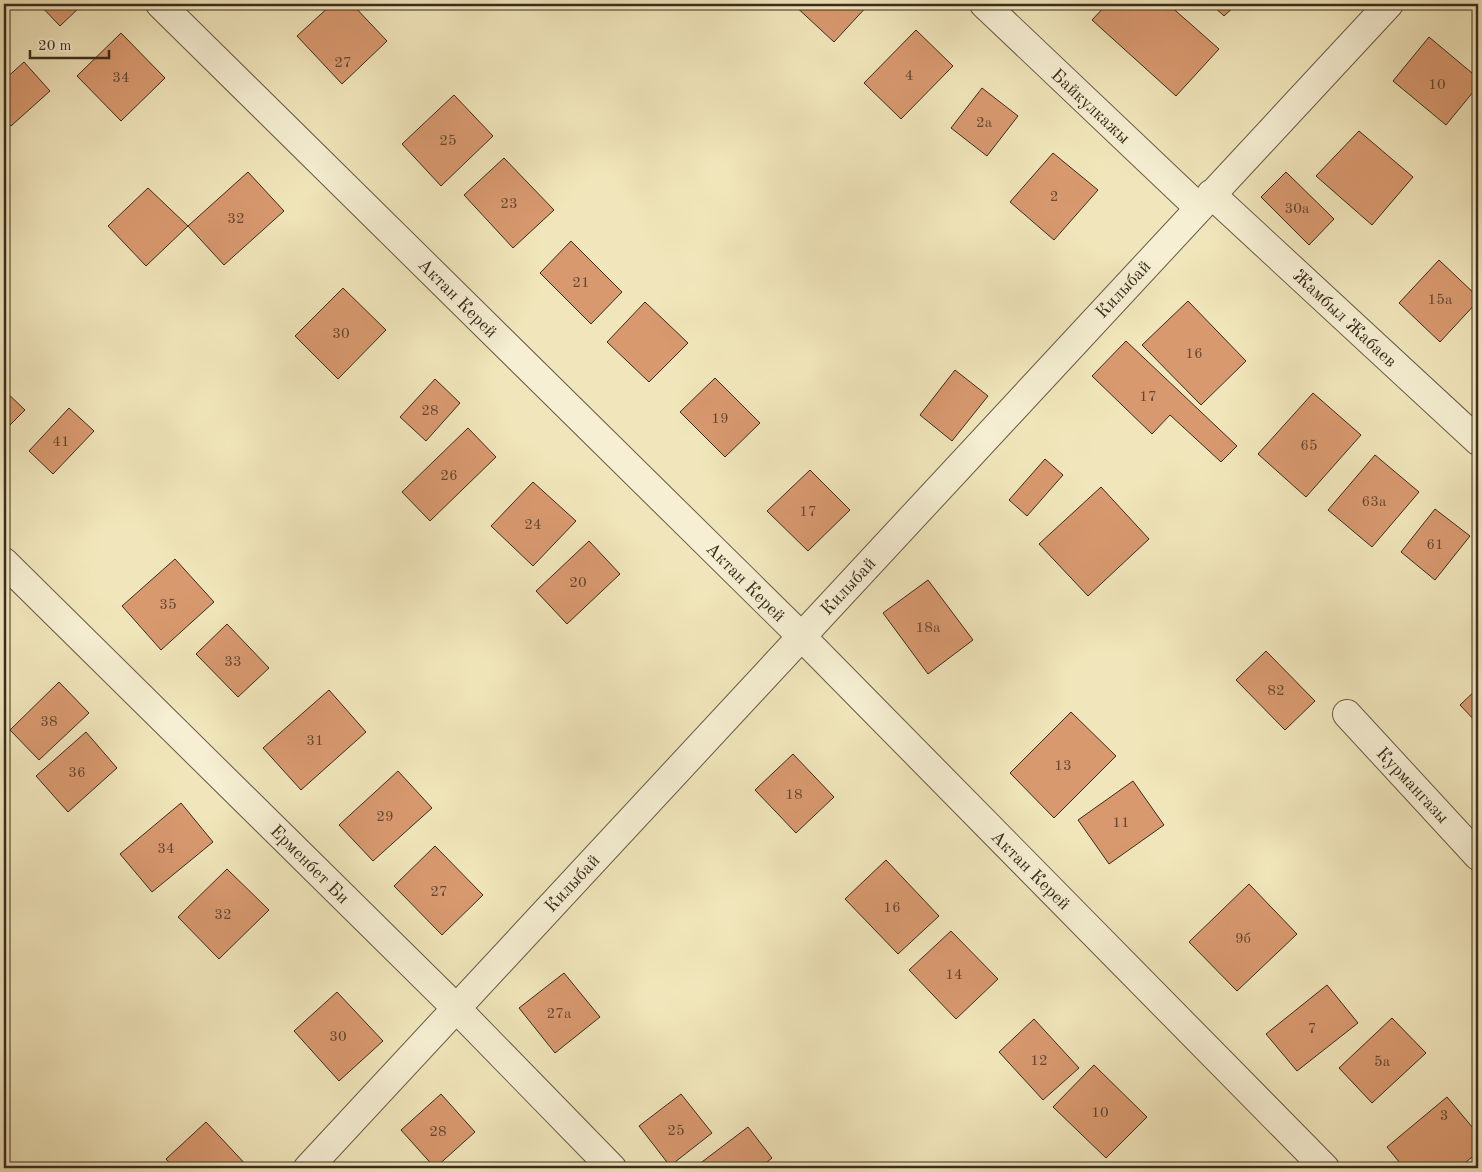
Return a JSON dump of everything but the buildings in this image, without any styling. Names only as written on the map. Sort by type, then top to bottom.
[{"type":"street","name":"Актан Керей","points":[[160,4],[801,636],[1325,1168]]},
{"type":"street","name":"Байкулкажы","points":[[984,4],[1205,201]]},
{"type":"street","name":"Килыбай","points":[[308,1168],[1389,4]]},
{"type":"street","name":"Жамбыл Жабаев","points":[[1205,201],[1478,441]]},
{"type":"street","name":"Ерменбет Би","points":[[4,562],[456,1008],[612,1168]]},
{"type":"street","name":"Курмангазы","points":[[1347,714],[1478,856]]}]
